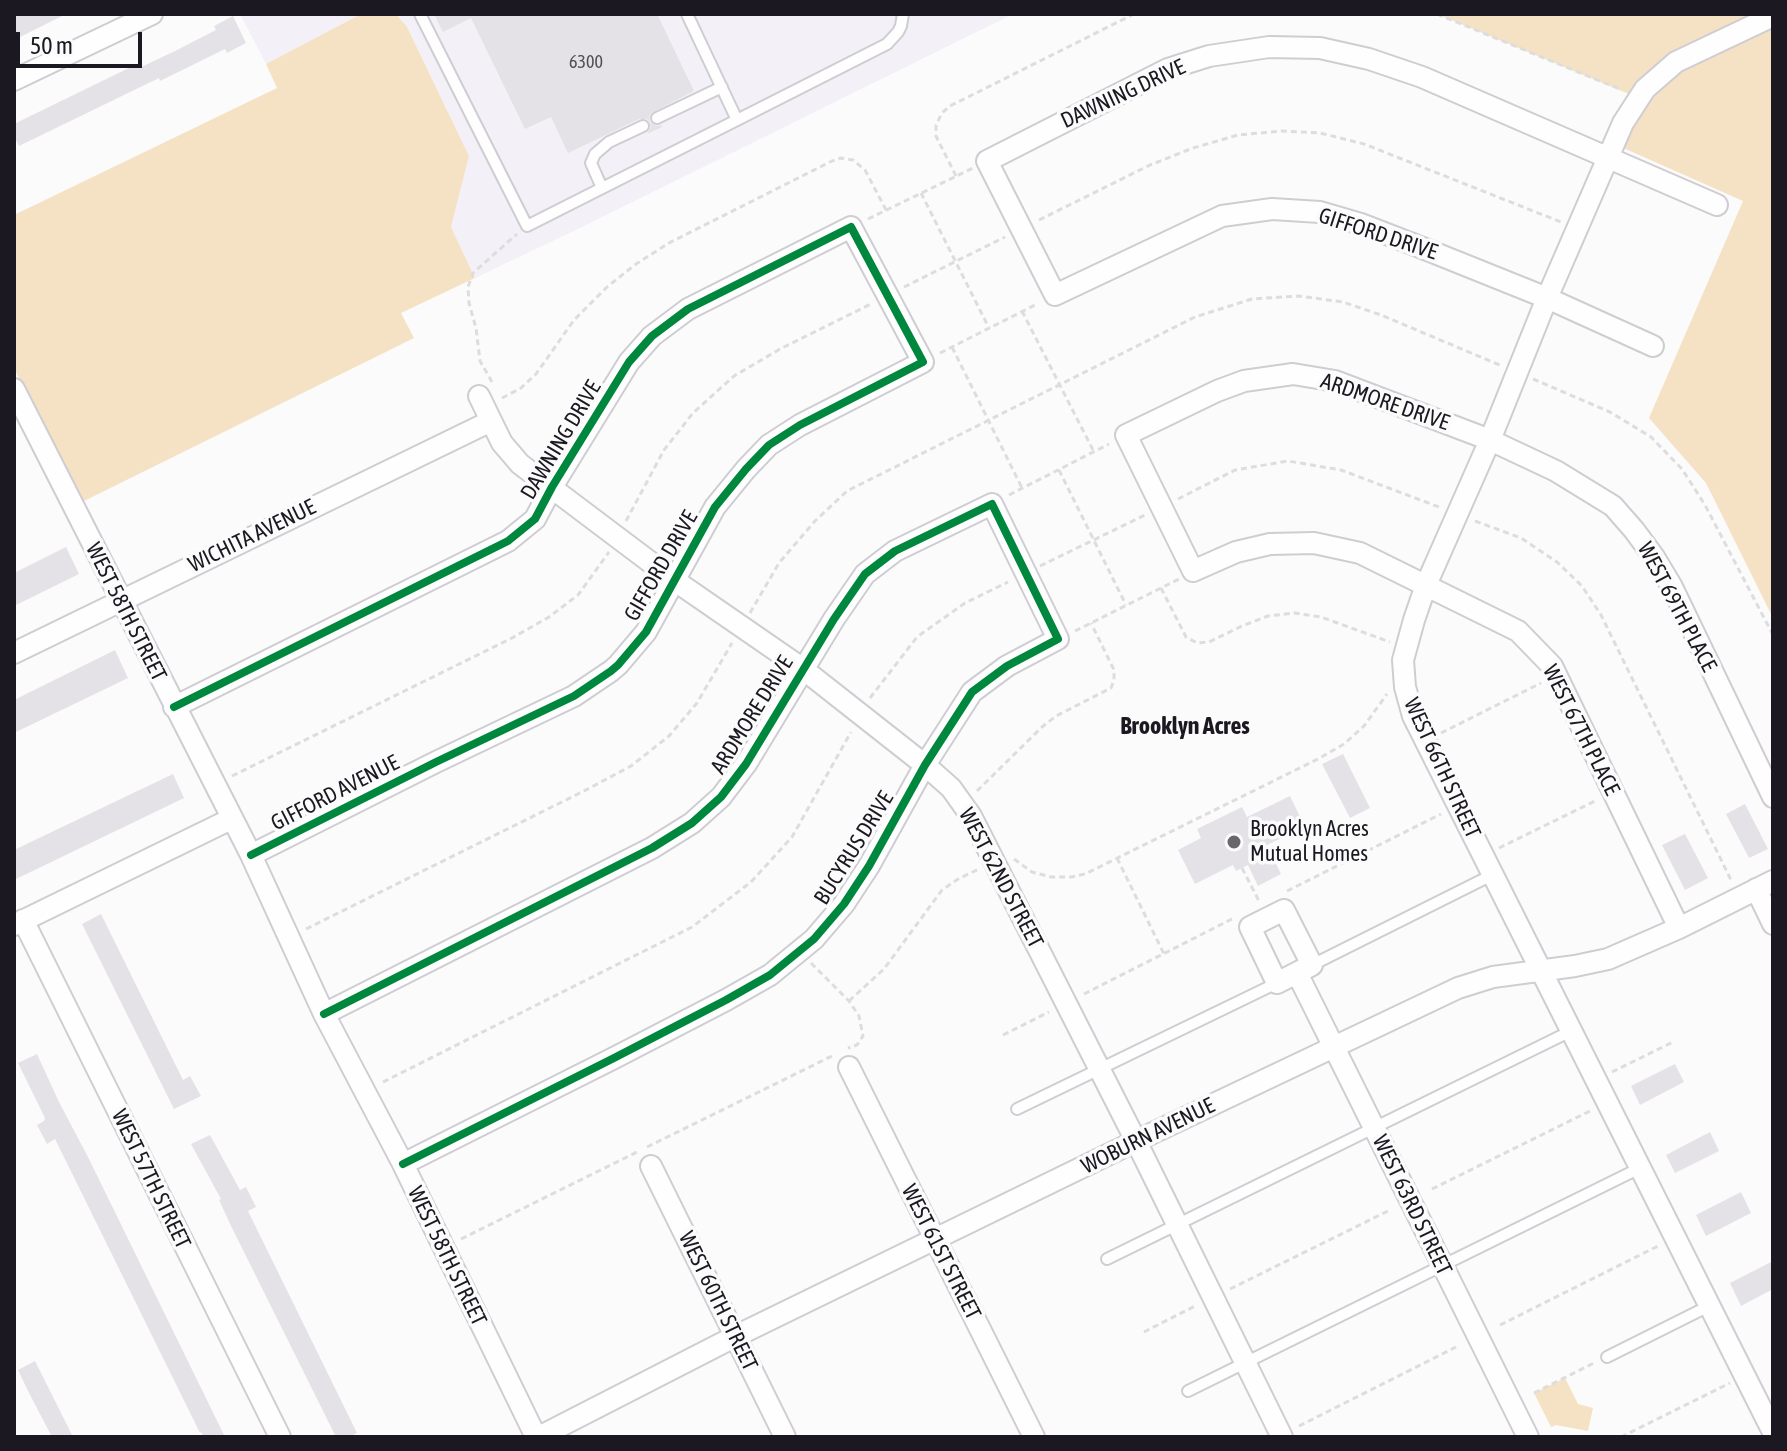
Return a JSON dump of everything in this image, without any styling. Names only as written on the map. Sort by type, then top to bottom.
[{"type":"street","points":[[14,80],[152,14]]},
{"type":"street","name":"WEST 66TH STREET","points":[[1772,1427],[1413,716],[1405,687],[1403,660],[1426,585],[1623,123],[1645,89],[1676,62],[1773,16]]},
{"type":"street","name":"DAWNING DRIVE","points":[[987,161],[1168,69],[1209,56],[1269,47],[1320,48],[1369,59],[1422,77],[1717,205]]},
{"type":"street","points":[[987,161],[1055,295]]},
{"type":"street","name":"GIFFORD DRIVE","points":[[1055,295],[1222,216],[1272,209],[1320,212],[1361,224],[1547,298],[1653,346]]},
{"type":"street","points":[[851,227],[923,362]]},
{"type":"street","name":"DAWNING DRIVE","points":[[174,707],[508,541],[535,519],[629,362],[652,336],[688,309],[851,227]]},
{"type":"street","name":"GIFFORD DRIVE","points":[[436,762],[574,696],[611,671],[646,632],[715,507],[769,445],[800,425],[923,362]]},
{"type":"street","name":"ARDMORE DRIVE","points":[[1126,435],[1244,381],[1293,374],[1335,381],[1490,440]]},
{"type":"street","name":"WEST 58TH STREET","points":[[15,391],[251,855],[324,1014],[403,1164],[538,1437]]},
{"type":"street","name":"WEST 62ND STREET","points":[[487,391],[491,421],[502,443],[520,464],[674,580],[803,669],[951,788],[971,816],[1246,1363],[1289,1432]]},
{"type":"street","name":"WICHITA AVENUE","points":[[14,653],[491,421]]},
{"type":"street","points":[[1126,435],[1193,571],[1236,552],[1259,546],[1314,543],[1360,553],[1426,585]]},
{"type":"street","name":"WEST 69TH PLACE","points":[[1490,440],[1556,471],[1613,506],[1634,530],[1672,587],[1773,797]]},
{"type":"street","points":[[992,504],[1058,639]]},
{"type":"street","name":"ARDMORE DRIVE","points":[[324,1014],[638,855],[692,823],[721,797],[746,764],[865,574],[895,551],[992,504]]},
{"type":"street","name":"WEST 67TH PLACE","points":[[1426,585],[1518,631],[1552,666],[1679,928]]},
{"type":"street","name":"BUCYRUS DRIVE","points":[[403,1164],[770,975],[814,939],[844,904],[869,866],[925,765],[972,692],[1007,666],[1058,639]]},
{"type":"street","name":"GIFFORD AVENUE","points":[[251,855],[436,762]]},
{"type":"street","points":[[18,922],[231,819]]},
{"type":"street","points":[[1765,885],[1773,924]]},
{"type":"street","name":"WOBURN AVENUE","points":[[538,1437],[934,1239],[1458,988],[1493,977],[1608,959],[1765,885]]},
{"type":"street","name":"WEST 63RD STREET","points":[[1277,983],[1250,927],[1284,910],[1334,1048],[1528,1437]]},
{"type":"street","name":"WEST 57TH STREET","points":[[18,922],[280,1437]]},
{"type":"street","points":[[1277,983],[1304,969]]},
{"type":"street","name":"WEST 61ST STREET","points":[[849,1067],[1034,1437]]},
{"type":"street","name":"WEST 60TH STREET","points":[[651,1166],[785,1437]]},
{"type":"lane","points":[[420,14],[527,226],[887,44],[898,32],[903,14]]},
{"type":"lane","points":[[687,14],[737,120]]},
{"type":"lane","points":[[657,118],[722,87]]},
{"type":"lane","points":[[602,188],[591,163],[595,154],[609,142],[643,126]]},
{"type":"lane","points":[[1304,969],[1492,875]]},
{"type":"lane","points":[[1017,1109],[1277,983]]},
{"type":"lane","points":[[1107,1259],[1571,1031]]},
{"type":"lane","points":[[1188,1391],[1640,1168]]},
{"type":"lane","points":[[1607,1357],[1709,1306]]},
{"type":"path","points":[[956,176],[936,136],[936,125],[942,113],[950,106],[1134,14]]},
{"type":"path","points":[[1437,14],[1623,91]]},
{"type":"path","points":[[626,521],[664,450],[693,413],[734,376],[780,349],[1020,228],[1150,165],[1193,148],[1238,135],[1282,131],[1320,133],[1364,144],[1562,222]]},
{"type":"path","points":[[501,398],[521,388],[536,374],[574,320],[636,264],[669,243],[832,161],[841,158],[853,160],[865,170],[886,210]]},
{"type":"path","points":[[851,227],[987,161]]},
{"type":"path","points":[[921,193],[989,328]]},
{"type":"path","points":[[487,391],[468,287],[473,273],[527,226]]},
{"type":"path","points":[[923,362],[1055,295]]},
{"type":"path","points":[[750,613],[779,563],[815,521],[847,491],[1195,317],[1252,299],[1299,296],[1343,302],[1502,366]]},
{"type":"path","points":[[1022,311],[1094,452]]},
{"type":"path","points":[[952,347],[1022,488]]},
{"type":"path","points":[[1533,379],[1610,412],[1651,437],[1682,469],[1705,505],[1773,635]]},
{"type":"path","points":[[992,504],[1126,435]]},
{"type":"path","points":[[869,699],[917,637],[965,603],[1235,470],[1288,461],[1341,470],[1442,509]]},
{"type":"path","points":[[1059,470],[1126,605]]},
{"type":"path","points":[[1473,520],[1521,538],[1557,562],[1582,586],[1601,615],[1733,883]]},
{"type":"path","points":[[214,784],[549,617],[578,595],[610,552]]},
{"type":"path","points":[[1058,639],[1193,571]]},
{"type":"path","points":[[1161,588],[1186,637],[1197,643],[1209,642],[1268,616],[1294,613],[1321,617],[1390,642]]},
{"type":"path","points":[[977,791],[1056,716],[1111,688],[1114,670],[1091,623]]},
{"type":"path","points":[[289,938],[631,766],[669,736],[697,703],[733,642]]},
{"type":"path","points":[[1441,733],[1556,676]]},
{"type":"path","points":[[1008,855],[1032,872],[1051,877],[1085,874],[1344,744],[1378,709],[1390,688]]},
{"type":"path","points":[[383,1082],[692,927],[751,882],[792,837],[853,728]]},
{"type":"path","points":[[1499,848],[1613,792]]},
{"type":"path","points":[[1117,858],[1164,954]]},
{"type":"path","points":[[1242,868],[1261,905]]},
{"type":"path","points":[[849,1001],[884,969],[942,890],[979,869]]},
{"type":"path","points":[[461,1239],[857,1045],[863,1036],[859,1016],[849,1001],[799,951]]},
{"type":"path","points":[[1003,1035],[1050,1011]]},
{"type":"path","points":[[1611,1073],[1673,1042]]},
{"type":"path","points":[[1432,1189],[1593,1109]]},
{"type":"path","points":[[1227,1291],[1388,1211]]},
{"type":"path","points":[[1500,1325],[1661,1245]]},
{"type":"path","points":[[1144,1332],[1197,1305]]},
{"type":"path","points":[[1289,1432],[1456,1347]]},
{"type":"path","points":[[1534,1393],[1607,1357]]},
{"type":"path","points":[[1621,1437],[1730,1383]]},
{"type":"shaded area","points":[[240,14],[361,14],[266,64]]},
{"type":"shaded area","points":[[361,14],[396,14],[407,27],[469,156],[451,227],[475,278],[401,313],[414,338],[80,503],[14,368],[14,215],[277,88],[266,64]]},
{"type":"shaded area","points":[[396,14],[1013,14],[475,278],[451,227],[469,156],[407,27]]},
{"type":"shaded area","points":[[1437,14],[1773,14],[1773,618],[1706,483],[1649,418],[1743,201],[1621,147],[1648,102]]},
{"type":"shaded area","points":[[1565,1378],[1578,1404],[1593,1408],[1588,1431],[1556,1425],[1551,1427],[1534,1393]]},
{"type":"building","points":[[14,14],[66,14],[14,40]]},
{"type":"building","points":[[434,14],[657,14],[694,91],[651,113],[650,122],[662,127],[647,134],[650,123],[647,119],[639,119],[568,153],[551,117],[525,129],[471,18],[443,32]]},
{"type":"building","points":[[233,16],[246,43],[227,53],[225,49],[160,81],[159,78],[19,146],[14,136],[14,124],[137,64],[139,68],[175,51],[216,30],[214,26]]},
{"type":"building","points":[[66,547],[79,574],[14,606],[14,573]]},
{"type":"building","points":[[115,650],[128,678],[14,733],[14,700]]},
{"type":"building","points":[[1343,754],[1370,808],[1350,818],[1322,764]]},
{"type":"building","points":[[173,774],[184,798],[14,880],[14,850]]},
{"type":"building","name":"Brooklyn Acres Mutual Homes","points":[[1290,796],[1305,827],[1267,845],[1281,874],[1258,886],[1248,865],[1236,871],[1233,865],[1195,884],[1178,850],[1201,838],[1197,829],[1242,807],[1247,817]]},
{"type":"building","points":[[1745,804],[1768,849],[1749,858],[1726,814]]},
{"type":"building","points":[[1685,834],[1708,878],[1685,890],[1662,845]]},
{"type":"building","points":[[101,914],[183,1080],[190,1076],[201,1096],[174,1109],[82,924]]},
{"type":"building","points":[[37,1054],[225,1437],[204,1437],[200,1433],[55,1139],[47,1144],[37,1125],[45,1118],[18,1063]]},
{"type":"building","points":[[1675,1064],[1684,1082],[1640,1105],[1631,1086]]},
{"type":"building","points":[[1710,1132],[1719,1151],[1675,1173],[1666,1155]]},
{"type":"building","points":[[210,1135],[240,1190],[246,1187],[256,1207],[248,1211],[357,1433],[336,1437],[232,1228],[221,1199],[191,1144]]},
{"type":"building","points":[[1741,1192],[1751,1213],[1706,1236],[1696,1215]]},
{"type":"building","points":[[1773,1261],[1773,1289],[1741,1306],[1730,1283]]},
{"type":"building","points":[[35,1361],[73,1437],[52,1437],[28,1391],[18,1370]]},
{"type":"cycle path","points":[[174,707],[508,541],[535,519],[629,362],[652,336],[688,309],[851,227],[923,362],[800,425],[769,445],[715,507],[646,632],[611,671],[574,696],[251,855]]},
{"type":"cycle path","points":[[324,1014],[652,848],[692,823],[721,797],[746,764],[865,574],[895,551],[992,504],[1058,639],[1007,666],[972,692],[925,765],[869,866],[844,904],[814,939],[770,975],[726,1000],[403,1164]]},
{"type":"place","name":"Brooklyn Acres Mutual Homes","points":[[1234,842]]},
{"type":"district","name":"Brooklyn Acres","points":[[1185,726]]}]
